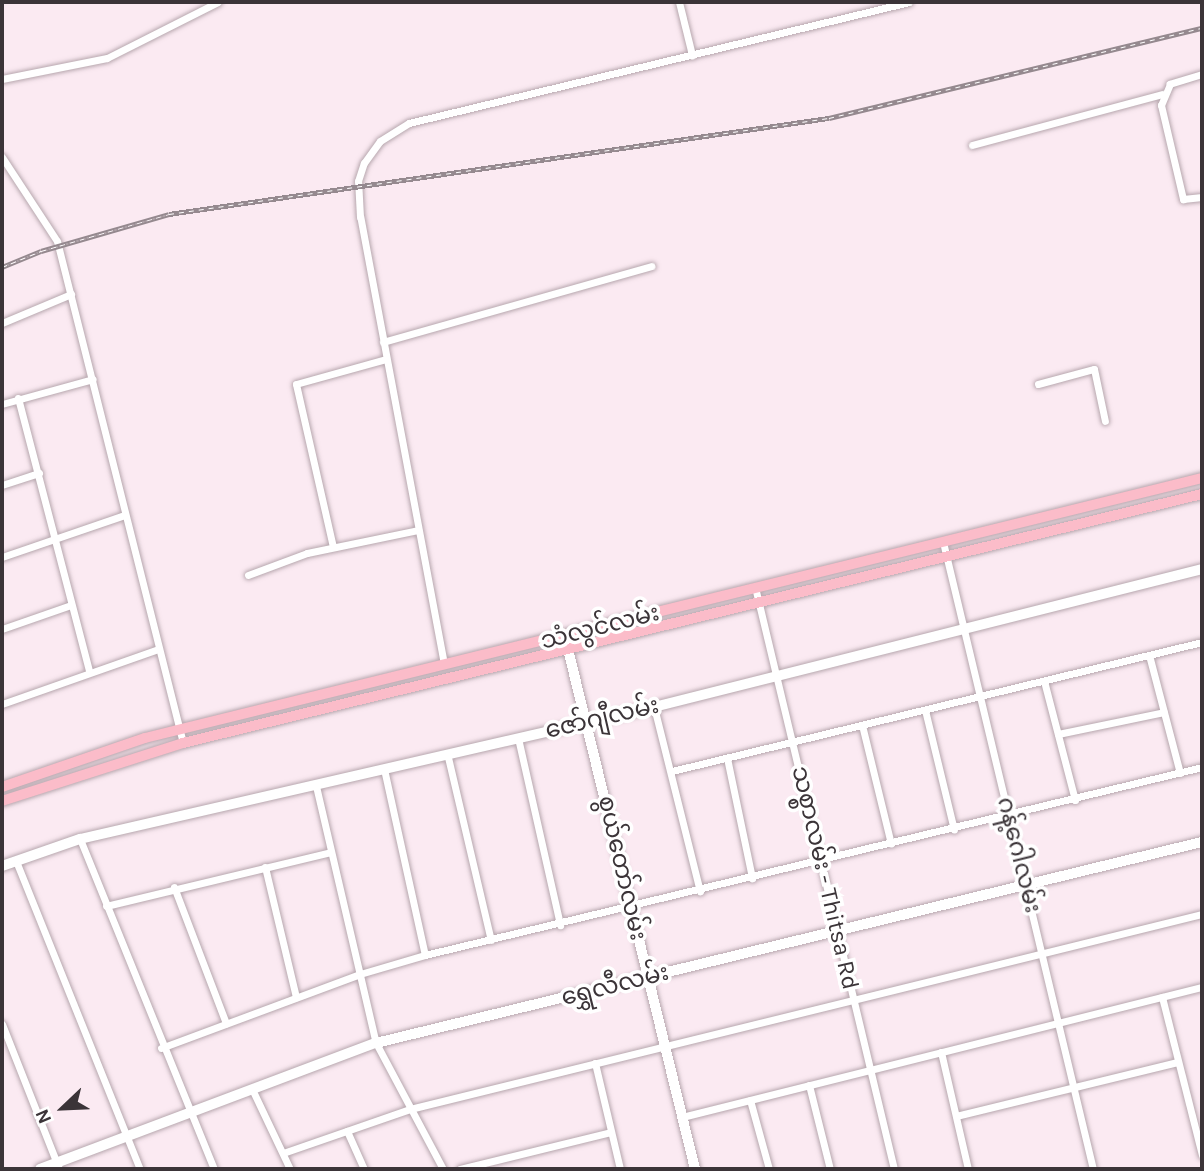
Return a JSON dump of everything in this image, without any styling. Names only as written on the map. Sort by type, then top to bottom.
[{"type":"main road","name":"သံလွင်လမ်း","points":[[2,785],[179,729],[1202,478]]},
{"type":"main road","name":"သံလွင်လမ်း","points":[[2,801],[183,743],[1202,494]]},
{"type":"main road","points":[[1095,505],[1098,519]]},
{"type":"main road","points":[[377,681],[380,695]]},
{"type":"street","points":[[2,79],[107,58],[218,2]]},
{"type":"street","points":[[679,2],[692,55]]},
{"type":"street","points":[[444,664],[357,196],[364,163],[380,141],[409,123],[909,2]]},
{"type":"street","points":[[972,145],[1162,94],[1170,84],[1202,74]]},
{"type":"street","points":[[1162,94],[1183,199],[1202,197]]},
{"type":"street","points":[[2,157],[54,234],[93,379],[183,743]]},
{"type":"street","points":[[383,342],[651,266]]},
{"type":"street","points":[[2,323],[71,294]]},
{"type":"street","points":[[333,547],[296,384],[386,359]]},
{"type":"street","points":[[1038,384],[1094,369],[1105,421]]},
{"type":"street","points":[[2,404],[93,379]]},
{"type":"street","points":[[18,398],[89,671]]},
{"type":"street","points":[[2,485],[39,472]]},
{"type":"street","points":[[2,557],[125,515]]},
{"type":"street","points":[[248,575],[333,547],[418,530]]},
{"type":"street","name":"ဂန့်ဂေါလမ်း","points":[[943,542],[1093,1169]]},
{"type":"street","name":"ဇော်ဂျီလမ်း","points":[[2,866],[80,839],[316,786],[588,720],[654,707],[964,628],[1201,573]]},
{"type":"street","name":"သစ္စာလမ်း - Thitsa Rd","points":[[755,587],[894,1169]]},
{"type":"street","points":[[2,629],[71,605]]},
{"type":"street","name":"စွယ်တော်လမ်း","points":[[565,636],[588,720],[695,1169]]},
{"type":"street","points":[[672,771],[1202,642]]},
{"type":"street","points":[[2,704],[89,671],[158,649]]},
{"type":"street","points":[[1149,655],[1180,773]]},
{"type":"street","points":[[1044,681],[1075,800]]},
{"type":"street","points":[[654,707],[700,891]]},
{"type":"street","points":[[925,709],[954,830]]},
{"type":"street","points":[[1058,734],[1164,712]]},
{"type":"street","points":[[862,725],[891,844]]},
{"type":"street","points":[[518,738],[560,925]]},
{"type":"street","points":[[447,753],[491,940]]},
{"type":"street","points":[[727,758],[751,878]]},
{"type":"street","points":[[161,1048],[360,974],[425,955],[1010,817],[1202,767]]},
{"type":"street","points":[[384,769],[425,955]]},
{"type":"street","points":[[316,786],[376,1043],[443,1169]]},
{"type":"street","points":[[80,839],[161,1048],[214,1169]]},
{"type":"street","name":"ရွှေလီလမ်း","points":[[40,1169],[58,1166],[188,1113],[376,1043],[1202,842]]},
{"type":"street","points":[[106,906],[173,887],[331,852]]},
{"type":"street","points":[[16,861],[125,1139],[140,1169]]},
{"type":"street","points":[[265,867],[296,997]]},
{"type":"street","points":[[173,887],[226,1023]]},
{"type":"street","points":[[283,1153],[410,1109],[1202,914]]},
{"type":"street","points":[[682,1116],[1202,987]]},
{"type":"street","points":[[1161,997],[1202,1153]]},
{"type":"street","points":[[2,1024],[58,1166]]},
{"type":"street","points":[[942,1052],[968,1169]]},
{"type":"street","points":[[956,1116],[1178,1062]]},
{"type":"street","points":[[595,1063],[620,1169]]},
{"type":"street","points":[[809,1085],[830,1169]]},
{"type":"street","points":[[252,1089],[290,1169]]},
{"type":"street","points":[[750,1100],[769,1169]]},
{"type":"street","points":[[347,1131],[364,1169]]},
{"type":"street","points":[[460,1169],[611,1132]]},
{"type":"railway","points":[[2,267],[41,251],[169,214],[829,118],[1202,28]]}]
